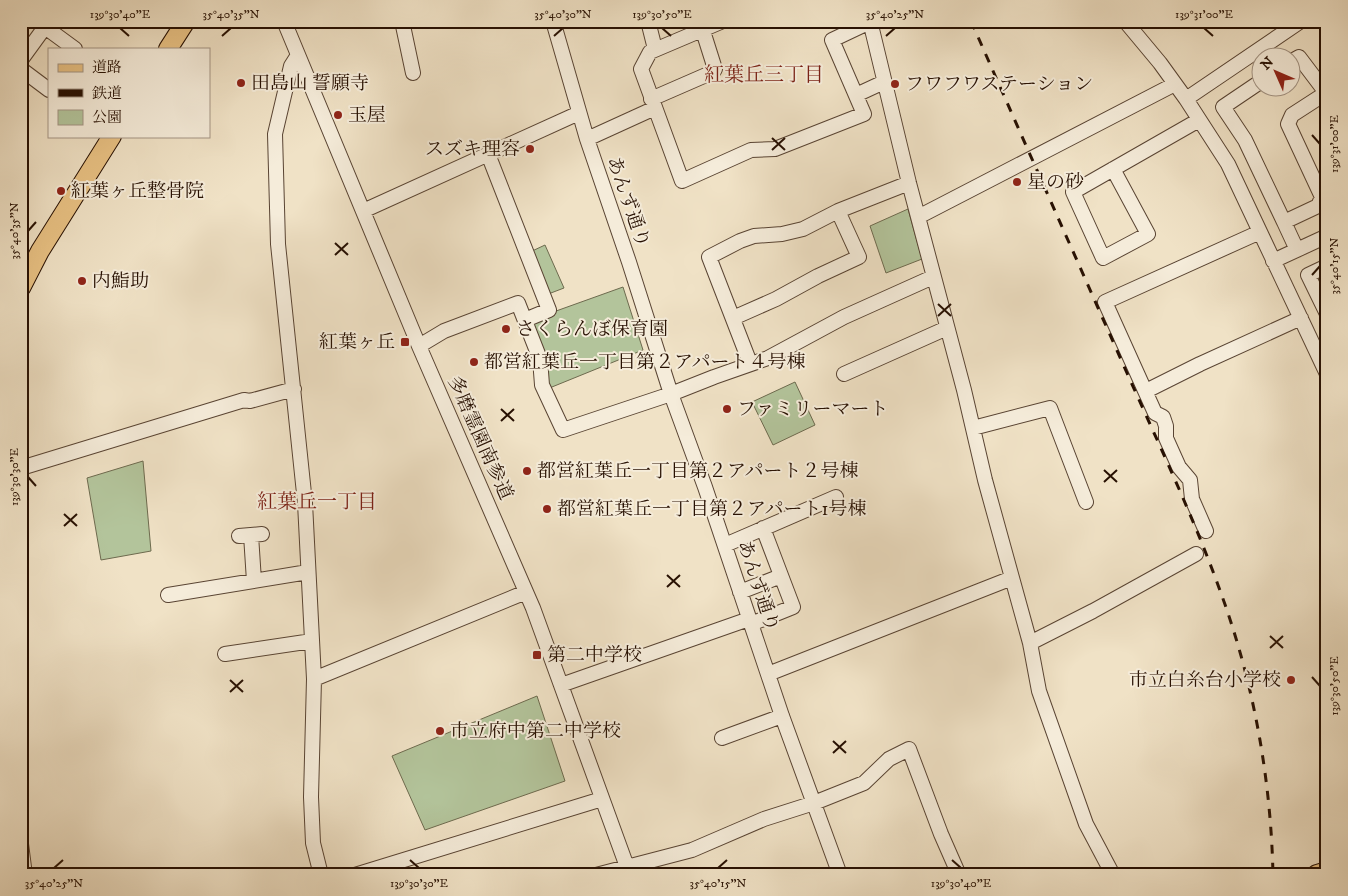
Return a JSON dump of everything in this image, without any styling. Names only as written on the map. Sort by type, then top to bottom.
[{"type":"highway","points":[[1317,875],[1327,872]]},
{"type":"main road","points":[[169,48],[186,21]]},
{"type":"main road","points":[[21,288],[40,251],[110,138]]},
{"type":"street","name":"多磨霊園南参道","points":[[284,21],[419,346],[526,592],[562,685],[628,871]]},
{"type":"street","points":[[402,21],[413,73]]},
{"type":"street","name":"あんず通り","points":[[553,21],[587,139],[671,394],[725,545],[782,716],[840,875]]},
{"type":"street","points":[[648,21],[656,49]]},
{"type":"street","points":[[723,21],[650,52],[640,70],[682,181],[751,150],[774,149],[864,114],[832,40],[870,22],[908,183],[1030,643],[1039,691],[1076,800],[1086,824],[1113,875]]},
{"type":"street","points":[[1125,21],[1186,98],[1228,164],[1327,374]]},
{"type":"street","points":[[1186,98],[1301,21]]},
{"type":"street","points":[[21,60],[45,27],[74,48]]},
{"type":"street","points":[[587,139],[713,72],[715,69],[703,31]]},
{"type":"street","points":[[298,55],[291,66],[275,134],[278,244],[305,506],[314,679],[311,797],[313,843],[321,875]]},
{"type":"street","points":[[1284,222],[1318,206],[1322,197],[1288,124],[1292,116],[1326,93],[1300,60]]},
{"type":"street","points":[[21,69],[48,89]]},
{"type":"street","points":[[856,95],[884,82]]},
{"type":"street","points":[[918,217],[1175,84]]},
{"type":"street","points":[[1250,89],[1223,107],[1245,140],[1297,250]]},
{"type":"street","points":[[363,211],[579,113]]},
{"type":"street","points":[[1113,169],[1148,234],[1103,258],[1073,192],[1113,169],[1199,120]]},
{"type":"street","points":[[488,154],[549,310],[525,320]]},
{"type":"street","points":[[750,363],[709,257],[754,236],[782,234],[803,229],[838,211],[908,183]]},
{"type":"street","points":[[733,318],[776,299],[818,276],[859,257],[838,211]]},
{"type":"street","points":[[1206,531],[1192,499],[1190,480],[1179,467],[1166,438],[1166,426],[1162,417],[1156,413],[1105,302],[1260,232]]},
{"type":"street","points":[[1273,261],[1327,236]]},
{"type":"street","points":[[1327,266],[1308,275],[1327,314]]},
{"type":"street","points":[[419,346],[444,331],[518,304],[540,359],[542,385],[563,430],[671,394],[750,363],[768,358],[844,317],[933,277]]},
{"type":"street","points":[[1146,391],[1301,318]]},
{"type":"street","points":[[844,374],[947,328]]},
{"type":"street","points":[[21,468],[244,400],[250,402],[294,389]]},
{"type":"street","points":[[973,428],[1050,408],[1086,502]]},
{"type":"street","points":[[725,545],[836,497]]},
{"type":"street","points":[[562,685],[793,607],[763,528]]},
{"type":"street","points":[[251,535],[254,581]]},
{"type":"street","points":[[1030,643],[1093,611],[1196,554]]},
{"type":"street","points":[[168,595],[308,572]]},
{"type":"street","points":[[740,592],[781,576]]},
{"type":"street","points":[[768,674],[1012,578]]},
{"type":"street","points":[[314,679],[526,592]]},
{"type":"street","points":[[225,654],[312,641]]},
{"type":"street","points":[[722,738],[782,716]]},
{"type":"street","points":[[596,875],[628,871],[692,850],[764,819],[864,784],[889,759],[909,749],[941,834],[959,875]]},
{"type":"street","points":[[354,875],[602,799]]},
{"type":"street","points":[[21,844],[25,875]]},
{"type":"green space","points":[[908,209],[922,259],[886,273],[870,226]]},
{"type":"green space","points":[[545,245],[564,288],[543,296],[530,252]]},
{"type":"green space","points":[[623,287],[643,350],[547,389],[531,320]]},
{"type":"green space","points":[[795,382],[815,425],[773,445],[752,402]]},
{"type":"green space","points":[[143,461],[151,551],[101,560],[87,478]]},
{"type":"green space","points":[[537,696],[565,781],[425,830],[392,756]]},
{"type":"railway","points":[[971,21],[1177,484],[1222,596],[1243,664],[1259,733],[1269,804],[1273,875]]},
{"type":"place","name":"田島山 誓願寺","points":[[241,83]]},
{"type":"place","name":"フワフワステーション","points":[[895,84]]},
{"type":"place","name":"玉屋","points":[[338,115]]},
{"type":"place","name":"スズキ理容","points":[[530,149]]},
{"type":"place","name":"星の砂","points":[[1017,182]]},
{"type":"place","name":"紅葉ヶ丘整骨院","points":[[61,191]]},
{"type":"place","name":"内鮨助","points":[[82,281]]},
{"type":"place","name":"さくらんぼ保育園","points":[[506,329]]},
{"type":"place","name":"紅葉ヶ丘","points":[[405,342]]},
{"type":"place","name":"都営紅葉丘一丁目第２アパート４号棟","points":[[474,362]]},
{"type":"place","name":"ファミリーマート","points":[[727,409]]},
{"type":"place","name":"都営紅葉丘一丁目第２アパート２号棟","points":[[527,471]]},
{"type":"place","name":"都営紅葉丘一丁目第２アパート1号棟","points":[[547,509]]},
{"type":"place","name":"第二中学校","points":[[537,655]]},
{"type":"place","name":"市立白糸台小学校","points":[[1291,680]]},
{"type":"place","name":"市立府中第二中学校","points":[[440,731]]},
{"type":"district","name":"紅葉丘三丁目","points":[[764,75]]},
{"type":"district","name":"紅葉丘一丁目","points":[[317,502]]}]
